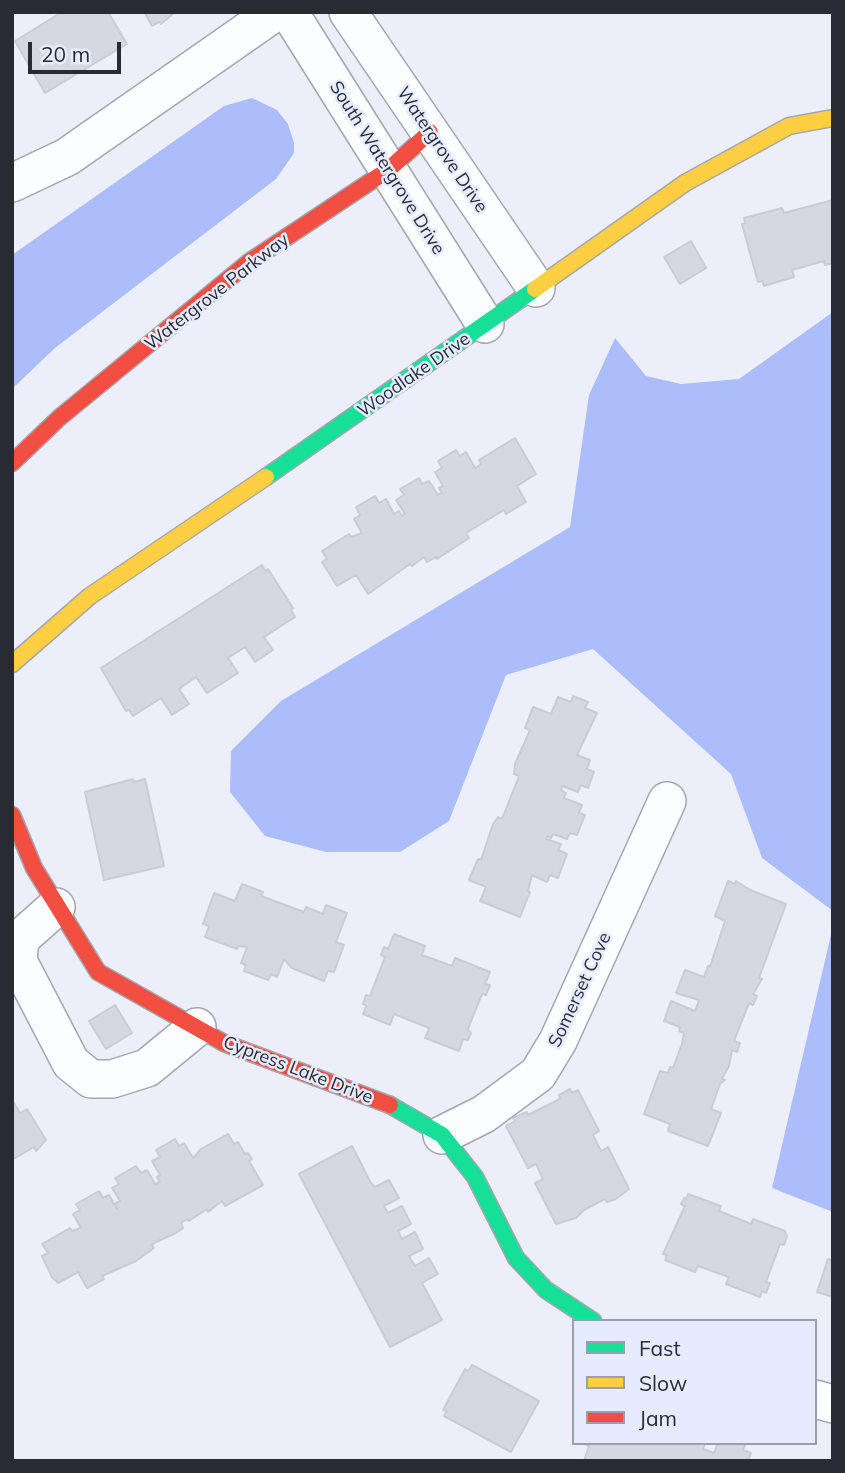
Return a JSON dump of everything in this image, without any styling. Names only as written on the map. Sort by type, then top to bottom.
[{"type":"street","points":[[12,183],[66,157],[275,12]]},
{"type":"street","name":"South Watergrove Drive","points":[[289,12],[485,324]]},
{"type":"street","name":"Watergrove Drive","points":[[348,12],[536,288]]},
{"type":"street","name":"Woodlake Drive","points":[[12,664],[90,596],[685,183],[789,126],[833,118]]},
{"type":"street","name":"Watergrove Parkway","points":[[12,463],[59,418],[249,262],[388,170],[430,132]]},
{"type":"street","name":"Somerset Cove","points":[[442,1135],[484,1114],[538,1074],[558,1041],[667,801]]},
{"type":"street","name":"Cypress Lake Drive","points":[[12,815],[34,868],[98,972],[224,1043],[395,1107],[442,1135],[475,1177],[516,1258],[546,1290],[590,1319]]},
{"type":"street","points":[[56,907],[20,939],[18,961],[71,1063],[91,1079],[112,1079],[147,1068],[197,1027]]},
{"type":"water","points":[[252,98],[277,110],[288,124],[294,143],[294,153],[276,179],[55,348],[12,389],[12,255],[224,106]]},
{"type":"water","points":[[833,312],[833,911],[762,858],[731,774],[593,649],[506,675],[449,821],[400,852],[326,852],[265,836],[230,792],[231,751],[281,701],[570,527],[589,395],[615,338],[646,376],[681,384],[739,379]]},
{"type":"water","points":[[833,926],[833,1212],[772,1188]]},
{"type":"building","points":[[62,12],[108,12],[127,44],[45,93],[15,41]]},
{"type":"building","points":[[144,12],[175,12],[161,24],[159,22],[152,26]]},
{"type":"building","points":[[833,200],[833,263],[825,265],[824,261],[792,270],[794,277],[764,286],[762,281],[758,282],[742,224],[745,223],[744,218],[782,208],[784,213]]},
{"type":"building","points":[[691,241],[706,268],[680,284],[664,257]]},
{"type":"building","points":[[515,438],[536,474],[517,486],[526,502],[506,514],[504,510],[466,533],[469,538],[437,559],[436,557],[427,562],[424,557],[412,566],[410,564],[368,594],[356,575],[337,586],[322,562],[327,559],[322,551],[349,534],[351,537],[362,533],[354,519],[360,515],[356,507],[375,496],[379,503],[386,499],[394,514],[399,511],[402,516],[405,514],[396,500],[404,495],[400,489],[419,478],[422,484],[429,481],[438,495],[442,493],[439,488],[443,486],[435,472],[442,468],[438,461],[456,450],[460,456],[466,452],[475,468],[481,464],[479,460]]},
{"type":"building","points":[[262,565],[265,571],[268,569],[293,608],[291,610],[295,617],[264,637],[273,650],[255,662],[245,647],[228,658],[238,673],[207,693],[196,677],[179,689],[189,704],[172,715],[161,698],[133,716],[129,710],[126,711],[101,668]]},
{"type":"building","points":[[573,696],[588,702],[585,708],[597,713],[577,755],[590,760],[587,769],[594,772],[588,788],[581,785],[578,792],[562,786],[561,790],[566,793],[564,798],[582,805],[579,813],[585,815],[577,835],[570,833],[567,839],[553,834],[551,838],[547,836],[546,839],[561,844],[558,850],[567,854],[558,878],[550,875],[547,882],[532,875],[528,891],[530,892],[520,917],[480,901],[486,887],[469,880],[478,859],[481,860],[493,824],[498,817],[502,819],[519,776],[514,774],[515,764],[530,730],[525,728],[533,707],[551,714],[558,697],[571,702]]},
{"type":"building","points":[[133,779],[134,782],[145,779],[164,866],[104,880],[85,792]]},
{"type":"building","points":[[728,881],[735,884],[736,881],[750,890],[786,904],[759,978],[762,979],[753,994],[757,996],[753,1005],[749,1003],[734,1041],[740,1043],[737,1052],[732,1050],[729,1066],[722,1079],[725,1080],[720,1084],[711,1109],[721,1113],[708,1146],[668,1131],[670,1124],[644,1114],[660,1071],[668,1073],[670,1067],[673,1068],[682,1044],[684,1033],[679,1031],[680,1027],[664,1021],[671,1001],[695,1011],[699,1000],[676,993],[685,970],[704,977],[708,966],[710,967],[725,921],[715,916]]},
{"type":"building","points":[[242,884],[263,892],[261,896],[304,912],[306,907],[323,914],[326,905],[347,913],[336,942],[344,945],[334,972],[328,971],[324,981],[292,968],[284,959],[277,977],[271,974],[268,980],[244,971],[246,965],[241,963],[247,947],[238,946],[237,949],[205,937],[209,926],[203,924],[214,893],[235,901]]},
{"type":"building","points":[[394,934],[425,946],[422,955],[452,966],[455,958],[490,972],[485,984],[490,985],[486,995],[482,994],[468,1029],[471,1033],[468,1040],[463,1039],[459,1051],[425,1038],[429,1028],[394,1014],[390,1025],[363,1014],[366,995],[370,996],[385,957],[381,955],[384,947],[388,949]]},
{"type":"building","points":[[115,1005],[132,1033],[106,1049],[89,1021]]},
{"type":"building","points":[[570,1089],[572,1093],[578,1090],[599,1131],[593,1135],[601,1151],[608,1147],[629,1189],[616,1199],[607,1202],[605,1199],[584,1210],[576,1218],[556,1224],[535,1183],[543,1179],[536,1164],[528,1168],[506,1126],[515,1121],[513,1118],[527,1112],[528,1115],[560,1099],[559,1095]]},
{"type":"building","points":[[12,1100],[20,1113],[27,1109],[46,1140],[36,1151],[34,1147],[12,1160]]},
{"type":"building","points":[[228,1134],[234,1144],[238,1142],[245,1154],[248,1153],[252,1159],[249,1161],[263,1185],[225,1206],[222,1201],[208,1212],[207,1209],[189,1221],[187,1219],[181,1223],[183,1228],[156,1242],[152,1245],[154,1248],[136,1261],[102,1276],[104,1279],[87,1288],[78,1272],[58,1283],[52,1277],[42,1256],[48,1253],[42,1244],[70,1228],[72,1231],[81,1228],[73,1214],[80,1210],[76,1204],[99,1191],[103,1198],[109,1195],[117,1209],[116,1203],[120,1201],[112,1188],[119,1184],[115,1178],[136,1166],[141,1173],[147,1170],[155,1184],[160,1182],[157,1177],[160,1175],[152,1161],[160,1157],[156,1150],[175,1139],[179,1146],[184,1143],[193,1158],[201,1149]]},
{"type":"building","points":[[352,1146],[371,1183],[375,1187],[389,1180],[399,1198],[384,1206],[388,1213],[402,1206],[411,1224],[398,1231],[402,1239],[415,1232],[423,1249],[409,1256],[415,1266],[429,1258],[438,1274],[422,1283],[442,1320],[390,1347],[299,1174]]},
{"type":"building","points":[[688,1194],[721,1206],[719,1211],[751,1224],[753,1219],[785,1231],[787,1236],[784,1245],[780,1244],[766,1282],[770,1283],[766,1293],[762,1291],[760,1297],[726,1284],[729,1277],[698,1266],[695,1272],[665,1260],[667,1255],[663,1254],[685,1206],[681,1204]]},
{"type":"building","points":[[828,1259],[833,1261],[833,1297],[817,1292]]},
{"type":"building","points":[[472,1365],[539,1401],[511,1452],[444,1416],[447,1411],[443,1410],[465,1369],[468,1371]]},
{"type":"building","points":[[587,1445],[704,1445],[703,1449],[714,1453],[717,1445],[745,1445],[743,1450],[751,1453],[748,1461],[584,1461],[589,1446]]},
{"type":"traffic: fast","points":[[266,477],[535,289]]},
{"type":"traffic: fast","points":[[390,1105],[442,1135],[475,1177],[516,1258],[546,1290],[590,1319]]},
{"type":"traffic: slow","points":[[535,289],[685,183],[789,126],[833,118]]},
{"type":"traffic: slow","points":[[12,664],[90,596],[266,477]]},
{"type":"traffic: jam","points":[[12,463],[59,418],[249,262],[388,170],[430,132]]},
{"type":"traffic: jam","points":[[12,815],[34,868],[98,972],[224,1043],[390,1105]]}]
